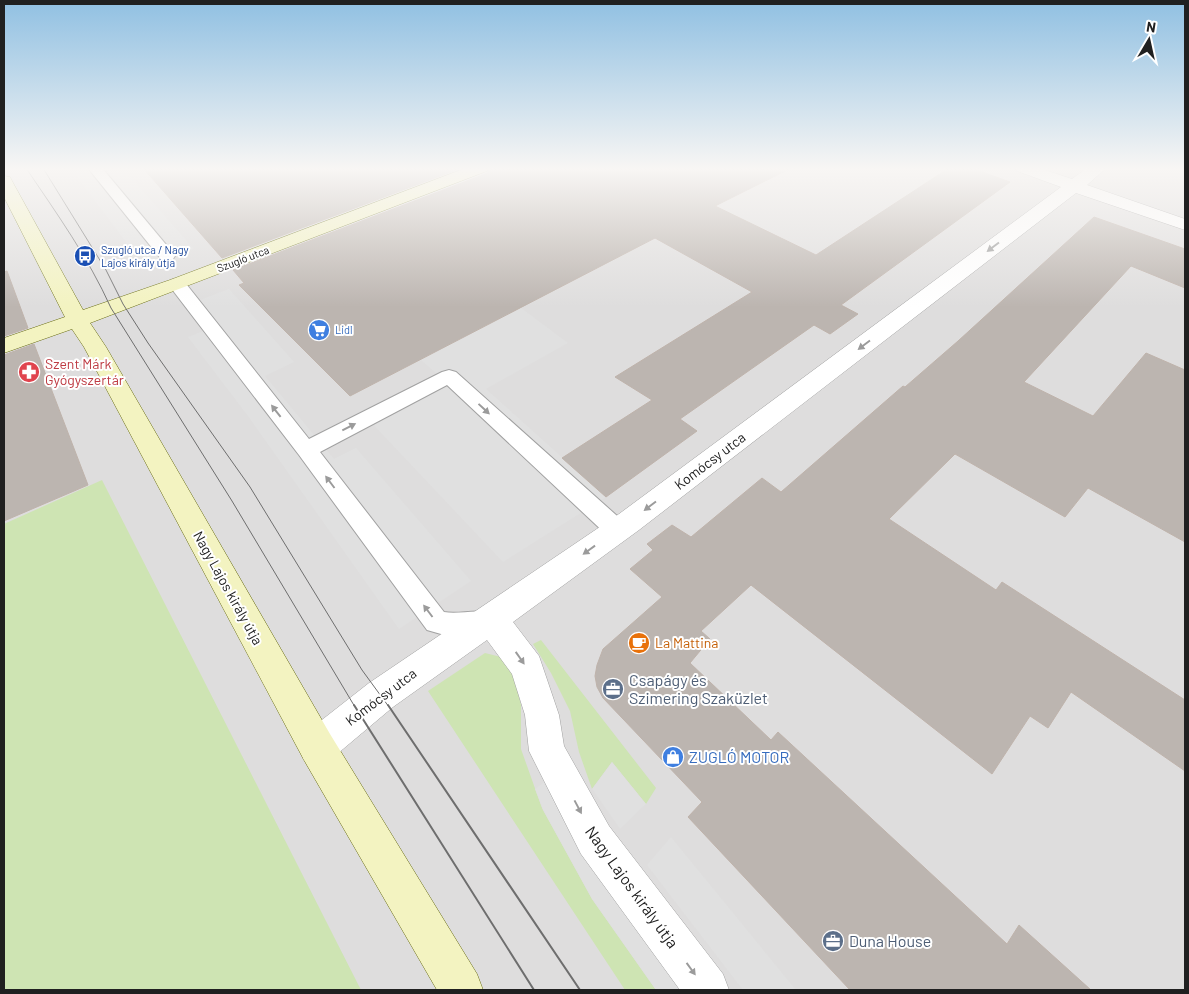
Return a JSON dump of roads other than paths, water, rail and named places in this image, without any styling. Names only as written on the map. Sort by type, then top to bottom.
[{"type":"main road","name":"Nagy Lajos király útja","points":[[21,214],[78,321],[95,347],[317,747],[461,990]]},
{"type":"main road","name":"Szugló utca","points":[[4,346],[78,321],[359,214]]},
{"type":"street","name":"Komócsy utca","points":[[317,747],[381,695],[617,530],[1036,214]]},
{"type":"street","points":[[1155,214],[1185,225]]},
{"type":"street","name":"Nagy Lajos király útja","points":[[488,621],[504,634],[526,668],[542,715],[547,751],[595,840],[707,990]]},
{"type":"lane","points":[[133,214],[167,256]]},
{"type":"lane","points":[[177,284],[436,622],[455,626],[488,621]]},
{"type":"lane","points":[[306,450],[449,376],[617,530]]},
{"type":"tram line","points":[[57,214],[82,253],[111,308],[232,501],[355,707]]},
{"type":"tram line","points":[[72,214],[106,270],[123,304],[148,343],[250,487],[362,670],[389,707]]},
{"type":"tram line","points":[[354,705],[534,990]]},
{"type":"tram line","points":[[388,705],[580,990]]},
{"type":"place","name":"Szugló utca / Nagy Lajos király útja","points":[[85,256]]},
{"type":"place","name":"Lidl","points":[[319,330]]},
{"type":"place","name":"Szent Márk Gyógyszertár","points":[[29,372]]},
{"type":"place","name":"La Mattina","points":[[639,643]]},
{"type":"place","name":"Csapágy és Szimering Szaküzlet","points":[[613,689]]},
{"type":"place","name":"ZUGLÓ MOTOR","points":[[673,757]]},
{"type":"place","name":"Duna House","points":[[833,941]]}]
